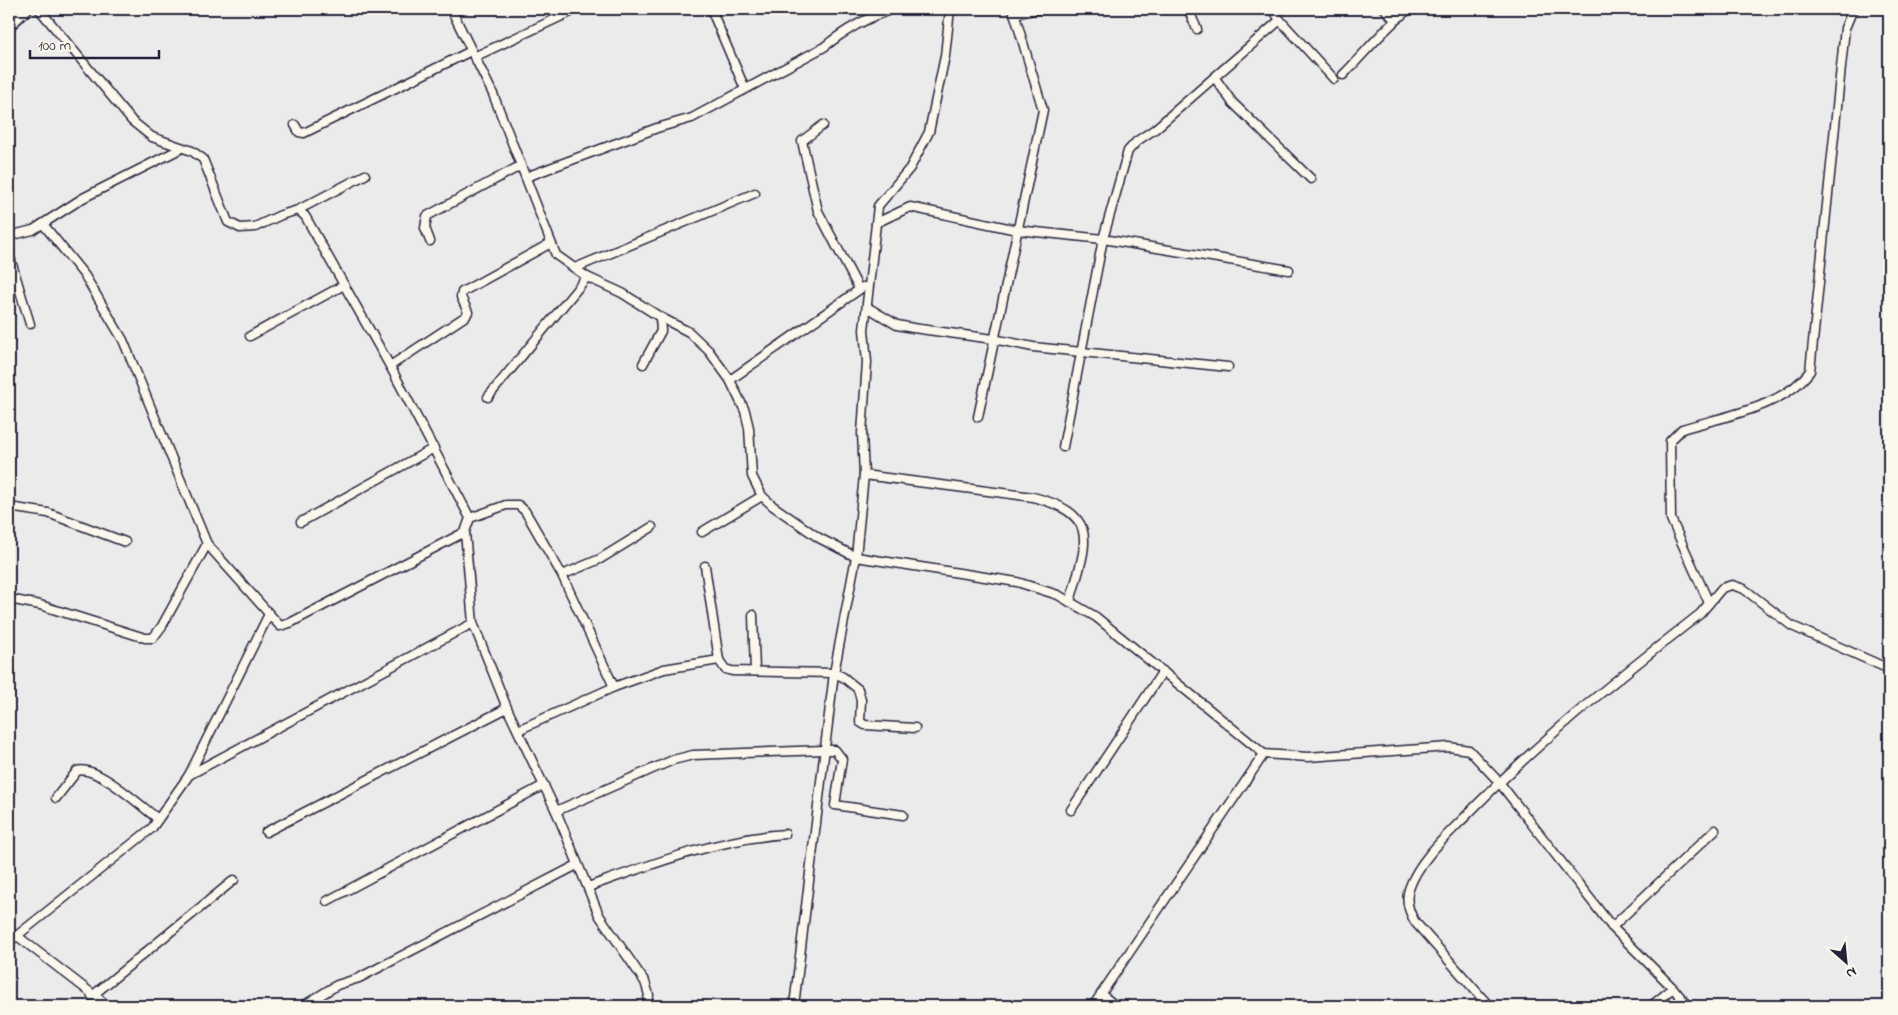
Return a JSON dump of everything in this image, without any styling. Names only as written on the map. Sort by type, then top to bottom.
[{"type":"main road","points":[[9,24],[25,9]]},
{"type":"street","points":[[39,9],[132,121],[152,137],[182,148],[203,159],[228,222],[240,228],[255,227],[281,215],[298,210],[365,175]]},
{"type":"street","points":[[451,9],[493,94],[556,255],[587,277],[622,293],[660,317],[689,332],[709,351],[730,380],[745,411],[749,428],[752,476],[762,496],[796,523],[856,557],[1017,582],[1058,595],[1096,617],[1264,754],[1308,757],[1449,747],[1469,750],[1499,782],[1612,927],[1673,988],[1688,1006]]},
{"type":"street","points":[[295,125],[299,132],[304,133],[473,54],[577,9]]},
{"type":"street","points":[[710,9],[745,89]]},
{"type":"street","points":[[526,177],[657,128],[692,118],[824,47],[842,32],[866,18],[892,9]]},
{"type":"street","points":[[794,1006],[834,674],[856,557],[864,475],[862,433],[867,362],[864,330],[878,206],[910,168],[929,132],[945,56],[950,9]]},
{"type":"street","points":[[978,417],[1043,110],[1013,11],[1038,9]]},
{"type":"street","points":[[1188,9],[1197,29]]},
{"type":"street","points":[[1273,9],[1280,20],[1334,79]]},
{"type":"street","points":[[1385,9],[1395,20]]},
{"type":"street","points":[[1343,75],[1395,20],[1409,9]]},
{"type":"street","points":[[1709,603],[1671,519],[1670,441],[1682,429],[1780,399],[1802,383],[1810,371],[1844,28],[1853,9]]},
{"type":"street","points":[[1063,447],[1103,239],[1128,150],[1215,78],[1219,72],[1280,20]]},
{"type":"street","points":[[1215,78],[1232,102],[1310,179]]},
{"type":"street","points":[[823,125],[802,141],[818,211],[859,289]]},
{"type":"street","points":[[9,236],[33,230],[83,198],[182,148]]},
{"type":"street","points":[[430,241],[425,228],[427,216],[520,166]]},
{"type":"street","points":[[575,268],[755,192]]},
{"type":"street","points":[[876,223],[910,207],[1017,230],[1103,239],[1289,270]]},
{"type":"street","points":[[298,210],[305,216],[390,366],[470,518],[465,532],[473,623],[507,708],[556,811],[599,915],[645,982],[649,995],[646,1006]]},
{"type":"street","points":[[42,224],[85,276],[123,340],[207,544],[280,626],[290,623],[465,532]]},
{"type":"street","points":[[390,366],[466,316],[468,312],[461,297],[462,292],[551,243]]},
{"type":"street","points":[[9,254],[30,324]]},
{"type":"street","points":[[488,397],[587,277]]},
{"type":"street","points":[[730,380],[869,282]]},
{"type":"street","points":[[250,336],[344,285]]},
{"type":"street","points":[[867,306],[897,325],[1081,352],[1228,367]]},
{"type":"street","points":[[643,364],[661,330],[660,317]]},
{"type":"street","points":[[301,522],[434,448]]},
{"type":"street","points":[[864,475],[1033,497],[1058,504],[1075,516],[1085,532],[1085,548],[1070,602]]},
{"type":"street","points":[[702,532],[762,496]]},
{"type":"street","points":[[470,518],[506,505],[518,505],[525,511],[562,576],[614,687]]},
{"type":"street","points":[[9,507],[48,513],[125,542]]},
{"type":"street","points":[[562,576],[600,559],[652,527]]},
{"type":"street","points":[[9,599],[40,605],[145,638],[153,638],[162,626],[207,544]]},
{"type":"street","points":[[705,566],[719,660],[725,669],[834,674],[852,682],[858,689],[862,700],[860,722],[865,725],[915,728]]},
{"type":"street","points":[[1489,1006],[1415,922],[1408,910],[1408,891],[1416,873],[1442,840],[1499,782],[1700,614],[1722,588],[1732,585],[1744,589],[1792,626],[1889,669]]},
{"type":"street","points":[[9,942],[152,828],[189,774],[269,614]]},
{"type":"street","points":[[753,615],[755,671]]},
{"type":"street","points":[[189,774],[473,623]]},
{"type":"street","points":[[518,730],[614,687],[664,670],[719,660]]},
{"type":"street","points":[[1071,810],[1163,671]]},
{"type":"street","points":[[266,832],[507,708]]},
{"type":"street","points":[[556,811],[672,760],[693,755],[835,750],[842,759],[835,805],[903,815]]},
{"type":"street","points":[[1093,1006],[1264,754]]},
{"type":"street","points":[[56,798],[76,771],[89,772],[102,777],[158,819]]},
{"type":"street","points":[[327,901],[544,785]]},
{"type":"street","points":[[1612,927],[1715,830]]},
{"type":"street","points":[[588,887],[684,853],[753,836],[786,834]]},
{"type":"street","points":[[303,1006],[337,985],[359,978],[577,865]]},
{"type":"street","points":[[92,996],[234,880]]},
{"type":"street","points":[[16,935],[92,996],[108,1006]]},
{"type":"street","points":[[1650,1006],[1673,988]]},
{"type":"street","points":[[1101,994],[1116,1006]]}]
